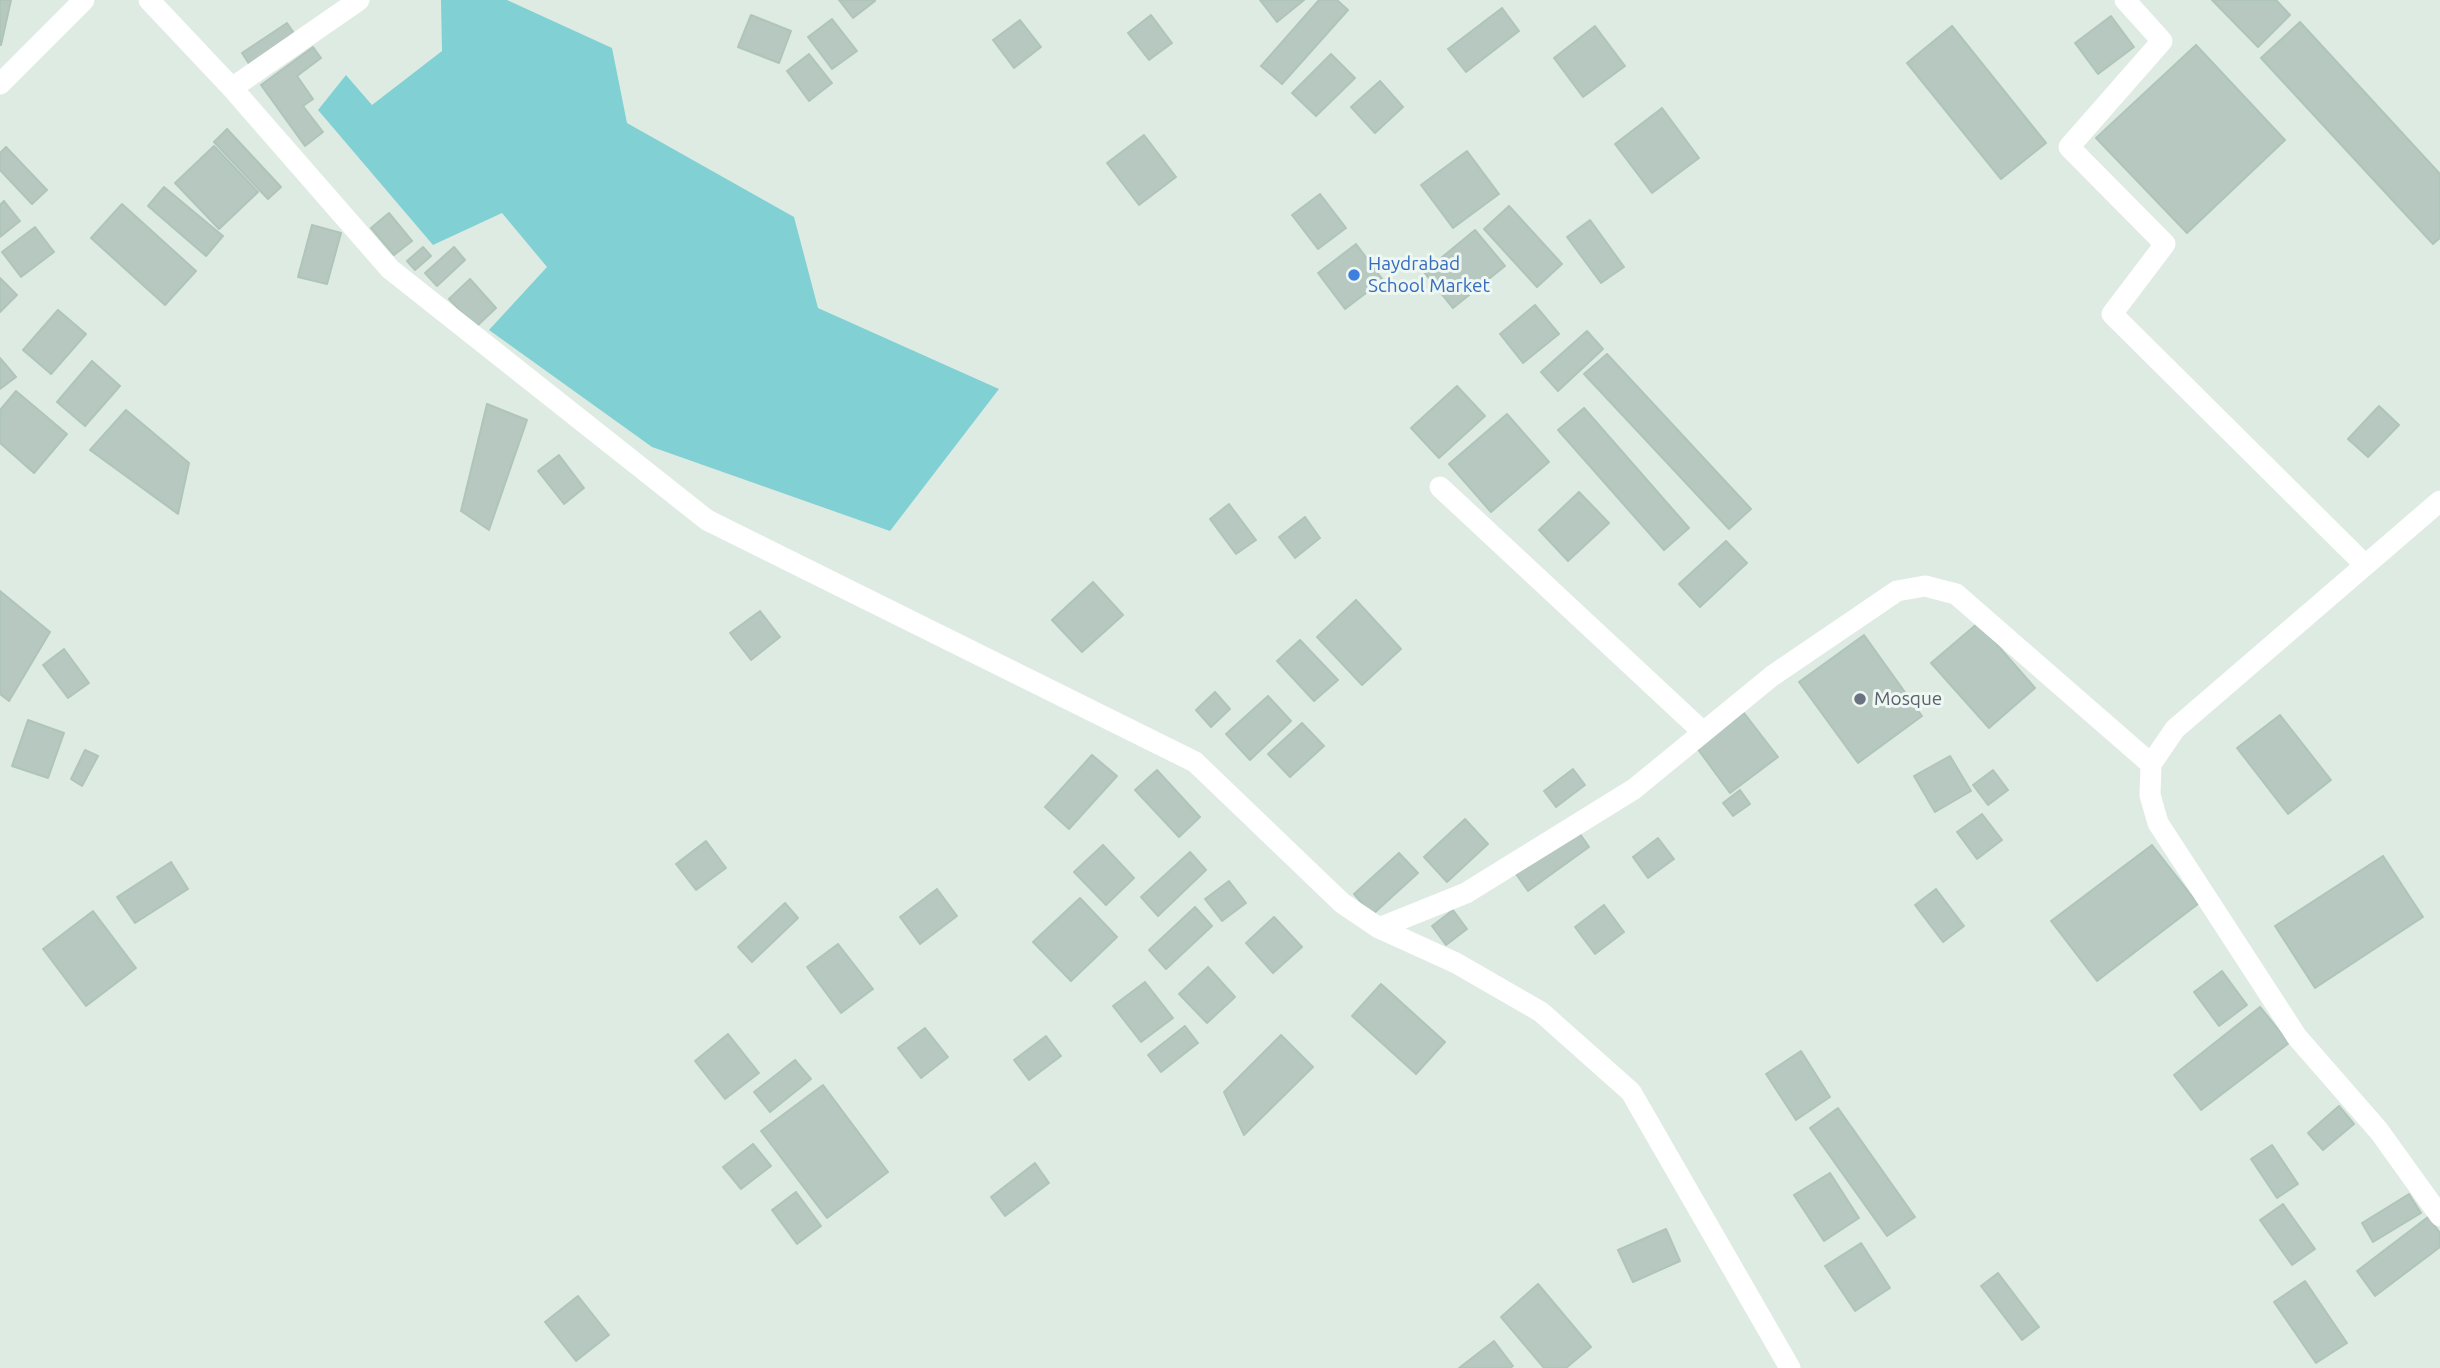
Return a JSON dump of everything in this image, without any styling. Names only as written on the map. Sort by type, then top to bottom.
[{"type":"street","points":[[0,84],[84,0]]},
{"type":"street","points":[[149,0],[232,88],[390,269],[707,520],[1195,762],[1342,903],[1380,928],[1456,963],[1541,1012],[1631,1092],[1790,1368]]},
{"type":"street","points":[[232,88],[359,0]]},
{"type":"street","points":[[2126,0],[2162,41],[2069,146],[2165,244],[2112,314],[2364,564]]},
{"type":"street","points":[[1440,487],[1703,732]]},
{"type":"street","points":[[2440,501],[2175,729],[2151,764],[2150,794],[2158,823],[2297,1037],[2379,1131],[2440,1216]]},
{"type":"street","points":[[1380,928],[1466,893],[1633,789],[1772,676],[1897,591],[1925,586],[1956,594],[2151,764]]},
{"type":"water","points":[[441,0],[507,0],[612,48],[627,123],[794,217],[818,308],[999,389],[890,531],[652,447],[489,330],[547,267],[502,213],[433,245],[318,110],[346,75],[372,105],[442,51]]},
{"type":"building","points":[[0,0],[11,0],[1,45],[0,45]]},
{"type":"building","points":[[839,0],[875,0],[875,1],[853,18]]},
{"type":"building","points":[[1260,0],[1304,0],[1277,22]]},
{"type":"building","points":[[1319,0],[1337,0],[1348,10],[1282,84],[1261,66]]},
{"type":"building","points":[[2212,0],[2276,0],[2290,15],[2258,47]]},
{"type":"building","points":[[1502,8],[1519,31],[1466,72],[1448,49]]},
{"type":"building","points":[[751,15],[791,31],[779,63],[738,47]]},
{"type":"building","points":[[1151,15],[1172,43],[1149,60],[1128,33]]},
{"type":"building","points":[[2111,16],[2134,47],[2098,74],[2075,43]]},
{"type":"building","points":[[832,19],[857,51],[832,69],[808,37]]},
{"type":"building","points":[[1020,20],[1041,47],[1014,68],[993,40]]},
{"type":"building","points":[[2300,22],[2440,174],[2440,238],[2433,244],[2261,58]]},
{"type":"building","points":[[287,23],[298,39],[253,70],[242,53]]},
{"type":"building","points":[[1595,26],[1625,66],[1583,97],[1554,58]]},
{"type":"building","points":[[1952,26],[2046,143],[2001,179],[1907,63]]},
{"type":"building","points":[[2196,45],[2285,140],[2187,233],[2096,138]]},
{"type":"building","points":[[313,47],[321,58],[297,76],[313,99],[303,106],[323,132],[305,146],[261,85]]},
{"type":"building","points":[[809,54],[832,83],[809,101],[787,71]]},
{"type":"building","points":[[1331,54],[1355,78],[1316,116],[1292,93]]},
{"type":"building","points":[[1380,81],[1403,107],[1375,133],[1351,107]]},
{"type":"building","points":[[1662,108],[1699,158],[1652,193],[1615,144]]},
{"type":"building","points":[[227,129],[281,187],[268,199],[214,142]]},
{"type":"building","points":[[1144,135],[1176,177],[1139,205],[1107,163]]},
{"type":"building","points":[[214,146],[258,192],[219,229],[175,183]]},
{"type":"building","points":[[6,147],[47,190],[32,204],[0,170],[0,153]]},
{"type":"building","points":[[1467,151],[1499,194],[1453,228],[1421,185]]},
{"type":"building","points":[[164,187],[223,236],[206,256],[148,206]]},
{"type":"building","points":[[1320,194],[1346,228],[1318,249],[1292,215]]},
{"type":"building","points":[[4,201],[20,221],[0,237],[0,205]]},
{"type":"building","points":[[122,204],[196,271],[165,305],[91,238]]},
{"type":"building","points":[[1509,206],[1562,264],[1537,287],[1484,229]]},
{"type":"building","points":[[389,213],[412,241],[394,255],[371,228]]},
{"type":"building","points":[[1590,220],[1624,267],[1601,283],[1567,237]]},
{"type":"building","points":[[312,225],[341,233],[327,284],[298,277]]},
{"type":"building","points":[[35,227],[54,252],[21,277],[2,252]]},
{"type":"building","points":[[1475,230],[1505,266],[1453,308],[1424,272]]},
{"type":"building","points":[[1356,244],[1383,280],[1345,309],[1318,273]]},
{"type":"building","points":[[423,247],[431,256],[415,270],[407,261]]},
{"type":"building","points":[[454,247],[465,260],[437,286],[425,273]]},
{"type":"building","points":[[0,278],[17,295],[0,312]]},
{"type":"building","points":[[470,279],[496,308],[476,327],[449,299]]},
{"type":"building","points":[[1535,305],[1559,334],[1523,363],[1500,334]]},
{"type":"building","points":[[58,310],[86,334],[51,374],[23,350]]},
{"type":"building","points":[[1587,331],[1603,349],[1558,391],[1541,372]]},
{"type":"building","points":[[1607,354],[1751,509],[1729,529],[1584,374]]},
{"type":"building","points":[[0,358],[16,377],[0,389]]},
{"type":"building","points":[[92,361],[120,386],[85,426],[57,402]]},
{"type":"building","points":[[1457,386],[1485,416],[1439,458],[1411,428]]},
{"type":"building","points":[[16,391],[67,434],[34,473],[0,443],[0,410]]},
{"type":"building","points":[[487,404],[527,420],[489,530],[461,511]]},
{"type":"building","points":[[2379,406],[2399,425],[2368,457],[2348,439]]},
{"type":"building","points":[[1584,408],[1689,528],[1664,550],[1558,430]]},
{"type":"building","points":[[126,410],[189,463],[178,514],[90,450]]},
{"type":"building","points":[[1507,414],[1549,462],[1491,512],[1449,464]]},
{"type":"building","points":[[559,455],[584,488],[564,504],[538,471]]},
{"type":"building","points":[[1579,492],[1609,523],[1568,561],[1539,530]]},
{"type":"building","points":[[1229,504],[1256,540],[1236,554],[1210,519]]},
{"type":"building","points":[[1305,517],[1320,538],[1295,558],[1279,537]]},
{"type":"building","points":[[1726,541],[1747,563],[1700,607],[1679,584]]},
{"type":"building","points":[[1093,582],[1123,615],[1082,652],[1052,620]]},
{"type":"building","points":[[0,591],[50,632],[9,701],[0,694]]},
{"type":"building","points":[[1356,600],[1401,649],[1362,685],[1317,637]]},
{"type":"building","points":[[760,611],[780,637],[751,660],[730,633]]},
{"type":"building","points":[[1978,623],[2035,688],[1989,728],[1931,663]]},
{"type":"building","name":"Mosque","points":[[1864,635],[1922,716],[1858,763],[1799,682]]},
{"type":"building","points":[[1300,640],[1338,680],[1314,701],[1277,661]]},
{"type":"building","points":[[64,649],[89,683],[68,698],[43,665]]},
{"type":"building","points":[[1215,692],[1230,709],[1211,727],[1196,710]]},
{"type":"building","points":[[1268,696],[1291,721],[1250,760],[1226,734]]},
{"type":"building","points":[[1744,713],[1778,757],[1730,793],[1697,748]]},
{"type":"building","points":[[2280,715],[2331,780],[2288,814],[2237,748]]},
{"type":"building","points":[[28,720],[64,733],[48,778],[12,766]]},
{"type":"building","points":[[1302,723],[1324,746],[1290,777],[1268,754]]},
{"type":"building","points":[[85,750],[98,756],[82,786],[71,779]]},
{"type":"building","points":[[1092,755],[1117,776],[1069,829],[1045,807]]},
{"type":"building","points":[[1950,756],[1971,791],[1935,812],[1914,776]]},
{"type":"building","points":[[1573,769],[1585,785],[1556,807],[1544,791]]},
{"type":"building","points":[[1157,770],[1200,817],[1179,837],[1135,790]]},
{"type":"building","points":[[1993,770],[2008,790],[1988,805],[1973,785]]},
{"type":"building","points":[[1740,790],[1750,804],[1733,816],[1723,803]]},
{"type":"building","points":[[1982,814],[2002,840],[1977,859],[1957,832]]},
{"type":"building","points":[[1465,819],[1488,844],[1447,882],[1424,857]]},
{"type":"building","points":[[1578,831],[1589,847],[1528,891],[1516,874]]},
{"type":"building","points":[[1658,838],[1674,859],[1648,878],[1633,857]]},
{"type":"building","points":[[706,841],[726,868],[696,890],[676,864]]},
{"type":"building","points":[[1103,845],[1134,878],[1106,905],[1074,872]]},
{"type":"building","points":[[2152,845],[2198,904],[2097,981],[2051,921]]},
{"type":"building","points":[[1190,852],[1206,870],[1158,916],[1141,897]]},
{"type":"building","points":[[1399,853],[1418,873],[1372,915],[1354,894]]},
{"type":"building","points":[[2383,856],[2423,917],[2315,988],[2275,926]]},
{"type":"building","points":[[171,862],[188,889],[135,923],[117,897]]},
{"type":"building","points":[[1229,881],[1246,903],[1222,921],[1205,899]]},
{"type":"building","points":[[937,889],[957,916],[920,944],[900,917]]},
{"type":"building","points":[[1936,889],[1964,926],[1943,942],[1915,905]]},
{"type":"building","points":[[1080,898],[1117,937],[1071,981],[1033,942]]},
{"type":"building","points":[[785,903],[798,918],[752,962],[738,947]]},
{"type":"building","points":[[1604,905],[1624,932],[1595,954],[1575,927]]},
{"type":"building","points":[[1195,907],[1212,926],[1166,969],[1149,950]]},
{"type":"building","points":[[1453,910],[1467,929],[1446,945],[1432,926]]},
{"type":"building","points":[[93,911],[136,968],[86,1006],[43,949]]},
{"type":"building","points":[[1274,917],[1302,947],[1273,973],[1246,943]]},
{"type":"building","points":[[838,944],[873,989],[841,1013],[807,967]]},
{"type":"building","points":[[1208,967],[1235,997],[1207,1023],[1179,994]]},
{"type":"building","points":[[2222,971],[2247,1005],[2219,1026],[2194,992]]},
{"type":"building","points":[[1145,982],[1173,1018],[1141,1042],[1113,1006]]},
{"type":"building","points":[[1381,984],[1445,1042],[1416,1074],[1352,1016]]},
{"type":"building","points":[[2260,1007],[2289,1043],[2201,1110],[2174,1075]]},
{"type":"building","points":[[1185,1026],[1198,1043],[1161,1072],[1148,1055]]},
{"type":"building","points":[[925,1028],[948,1057],[921,1078],[898,1048]]},
{"type":"building","points":[[728,1034],[759,1073],[725,1099],[695,1061]]},
{"type":"building","points":[[1281,1035],[1313,1067],[1244,1135],[1224,1092]]},
{"type":"building","points":[[1046,1036],[1061,1056],[1029,1080],[1014,1060]]},
{"type":"building","points":[[1801,1051],[1830,1097],[1796,1120],[1766,1074]]},
{"type":"building","points":[[795,1060],[811,1079],[770,1112],[754,1092]]},
{"type":"building","points":[[823,1085],[888,1172],[827,1218],[761,1131]]},
{"type":"building","points":[[2339,1106],[2354,1124],[2323,1150],[2308,1133]]},
{"type":"building","points":[[1838,1108],[1915,1217],[1887,1236],[1810,1128]]},
{"type":"building","points":[[753,1144],[771,1166],[741,1189],[723,1167]]},
{"type":"building","points":[[2272,1145],[2298,1184],[2277,1198],[2251,1159]]},
{"type":"building","points":[[1035,1163],[1049,1183],[1005,1216],[991,1197]]},
{"type":"building","points":[[1830,1173],[1859,1218],[1824,1241],[1794,1195]]},
{"type":"building","points":[[796,1192],[821,1226],[797,1244],[772,1210]]},
{"type":"building","points":[[2409,1194],[2421,1213],[2373,1242],[2362,1223]]},
{"type":"building","points":[[2283,1204],[2315,1249],[2292,1265],[2260,1220]]},
{"type":"building","points":[[2428,1217],[2440,1233],[2440,1247],[2375,1296],[2357,1271]]},
{"type":"building","points":[[1666,1229],[1680,1261],[1633,1282],[1618,1250]]},
{"type":"building","points":[[1861,1243],[1890,1288],[1855,1311],[1825,1266]]},
{"type":"building","points":[[1998,1273],[2039,1327],[2022,1340],[1981,1286]]},
{"type":"building","points":[[2305,1281],[2347,1343],[2316,1363],[2274,1302]]},
{"type":"building","points":[[1538,1284],[1591,1347],[1566,1368],[1544,1368],[1501,1317]]},
{"type":"building","points":[[578,1296],[609,1335],[576,1361],[545,1322]]},
{"type":"building","points":[[1494,1341],[1513,1366],[1459,1368]]},
{"type":"place","name":"Haydrabad School Market","points":[[1354,275]]},
{"type":"place","name":"Mosque","points":[[1860,699]]}]
